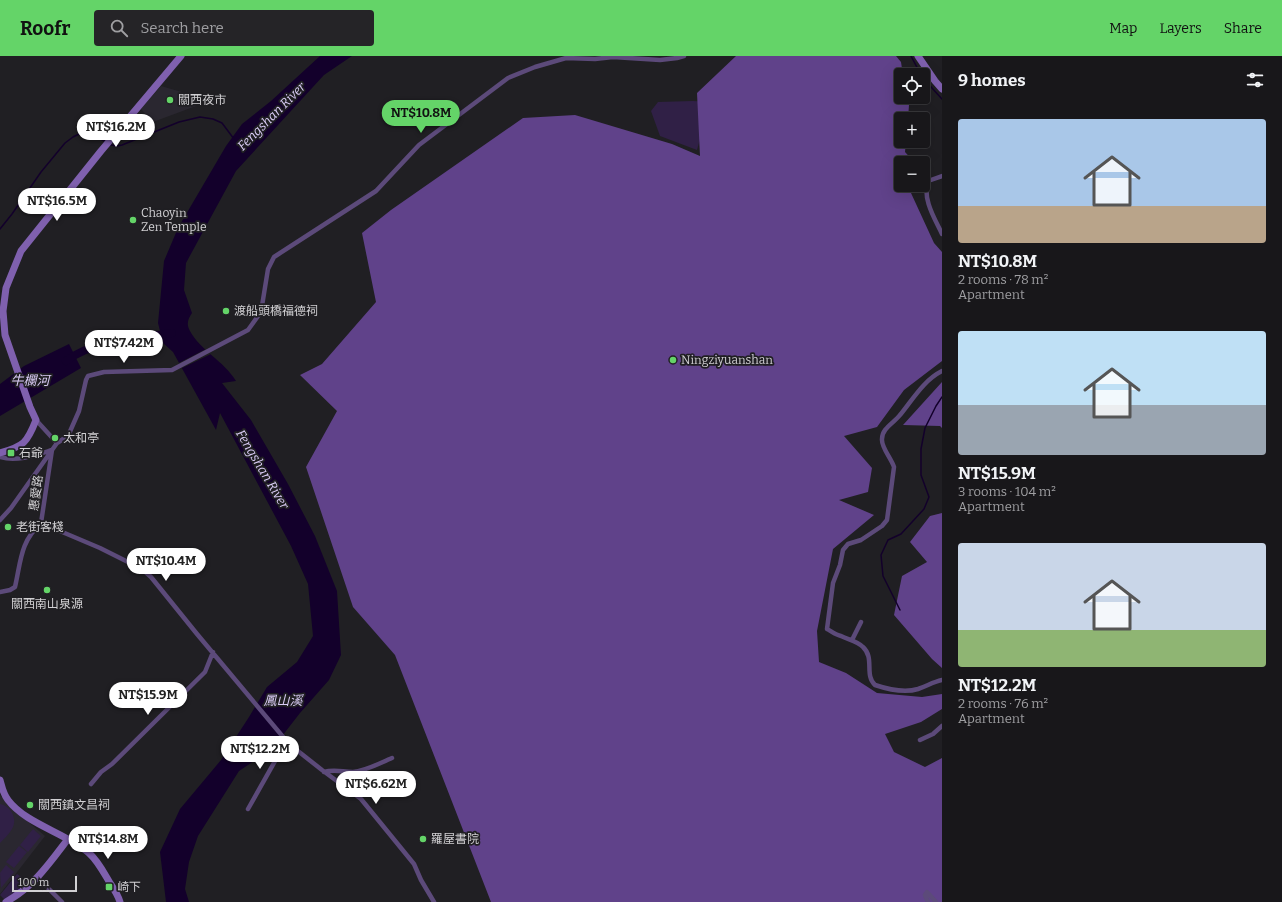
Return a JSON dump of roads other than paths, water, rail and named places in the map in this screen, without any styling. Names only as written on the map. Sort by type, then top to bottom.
[{"type":"main road","points":[[0,453],[12,449],[26,441],[36,420],[30,408],[5,335],[3,320],[3,288],[21,251],[101,151],[181,56]]},
{"type":"main road","points":[[918,56],[942,89]]},
{"type":"main road","points":[[0,780],[3,792],[14,806],[45,827],[68,839],[89,853],[98,863],[120,902]]},
{"type":"main road","points":[[6,902],[14,900],[38,878],[68,839]]},
{"type":"street","points":[[0,520],[11,508],[57,443],[68,436],[79,410],[88,376],[104,372],[172,370],[248,330],[261,312],[268,268],[274,257],[376,191],[420,145],[508,78],[535,67],[566,58],[595,59],[613,57],[660,60],[684,56]]},
{"type":"street","points":[[942,176],[928,181],[927,196],[928,204],[942,234]]},
{"type":"street","points":[[942,370],[922,387],[899,417],[883,434],[883,446],[891,458],[894,467],[887,520],[882,526],[861,540],[848,544],[843,550],[840,565],[833,583],[827,629],[852,640],[864,648],[869,656],[869,677],[875,685],[897,690],[911,690],[942,680]]},
{"type":"street","points":[[36,420],[57,443]]},
{"type":"street","points":[[0,457],[5,459],[28,457],[52,450]]},
{"type":"street","name":"惠愛路","points":[[0,592],[10,590],[15,587],[24,545],[34,530],[41,523],[52,450]]},
{"type":"street","points":[[41,523],[142,568],[283,737],[324,772],[361,799],[414,864],[421,880],[434,902]]},
{"type":"street","points":[[852,640],[861,622]]},
{"type":"street","points":[[91,784],[205,672],[213,652]]},
{"type":"street","points":[[920,740],[933,734],[942,726]]},
{"type":"street","points":[[248,809],[279,754],[290,744]]},
{"type":"street","points":[[324,772],[332,770],[353,772],[392,758]]},
{"type":"street","points":[[38,878],[62,902]]},
{"type":"street","points":[[928,902],[925,895],[927,892],[936,902]]},
{"type":"water","name":"鳳山溪","points":[[320,56],[352,56],[324,75],[236,171],[186,263],[184,290],[192,313],[188,322],[190,331],[194,338],[225,367],[236,381],[222,383],[251,420],[288,484],[315,536],[337,591],[341,655],[329,680],[300,713],[272,749],[239,771],[198,836],[189,862],[185,889],[189,902],[166,902],[160,852],[180,809],[221,760],[267,687],[297,662],[313,636],[308,584],[291,546],[220,413],[216,430],[173,352],[163,343],[158,323],[164,261],[178,228],[226,146],[242,124],[271,101]]},
{"type":"water","name":"牛欄河","points":[[69,344],[81,368],[0,416],[0,384],[24,366]]},
{"type":"waterway","points":[[911,56],[917,68]]},
{"type":"waterway","points":[[930,86],[942,99]]},
{"type":"waterway","name":"Fengshan River","points":[[111,145],[122,145],[179,122],[200,117],[213,119],[222,123],[234,139]]},
{"type":"waterway","points":[[0,229],[41,172],[65,143],[81,133],[90,133],[106,142]]},
{"type":"waterway","name":"牛欄河","points":[[66,361],[89,348],[102,344],[172,333]]},
{"type":"waterway","points":[[900,610],[883,576],[881,555],[888,540],[901,534],[924,509],[929,497],[921,475],[921,449],[925,428],[942,397]]},
{"type":"place","name":"關西夜市","points":[[170,100]]},
{"type":"place","name":"Chaoyin Zen Temple","points":[[133,220]]},
{"type":"place","name":"渡船頭橋福德祠","points":[[226,311]]},
{"type":"place","name":"Ningziyuanshan","points":[[673,360]]},
{"type":"place","name":"太和亭","points":[[55,438]]},
{"type":"place","name":"石爺","points":[[11,453]]},
{"type":"place","name":"老街客棧","points":[[8,527]]},
{"type":"place","name":"關西南山泉源","points":[[47,590]]},
{"type":"place","name":"關西鎮文昌祠","points":[[30,805]]},
{"type":"place","name":"羅屋書院","points":[[423,839]]},
{"type":"place","name":"崎下","points":[[109,887]]}]
